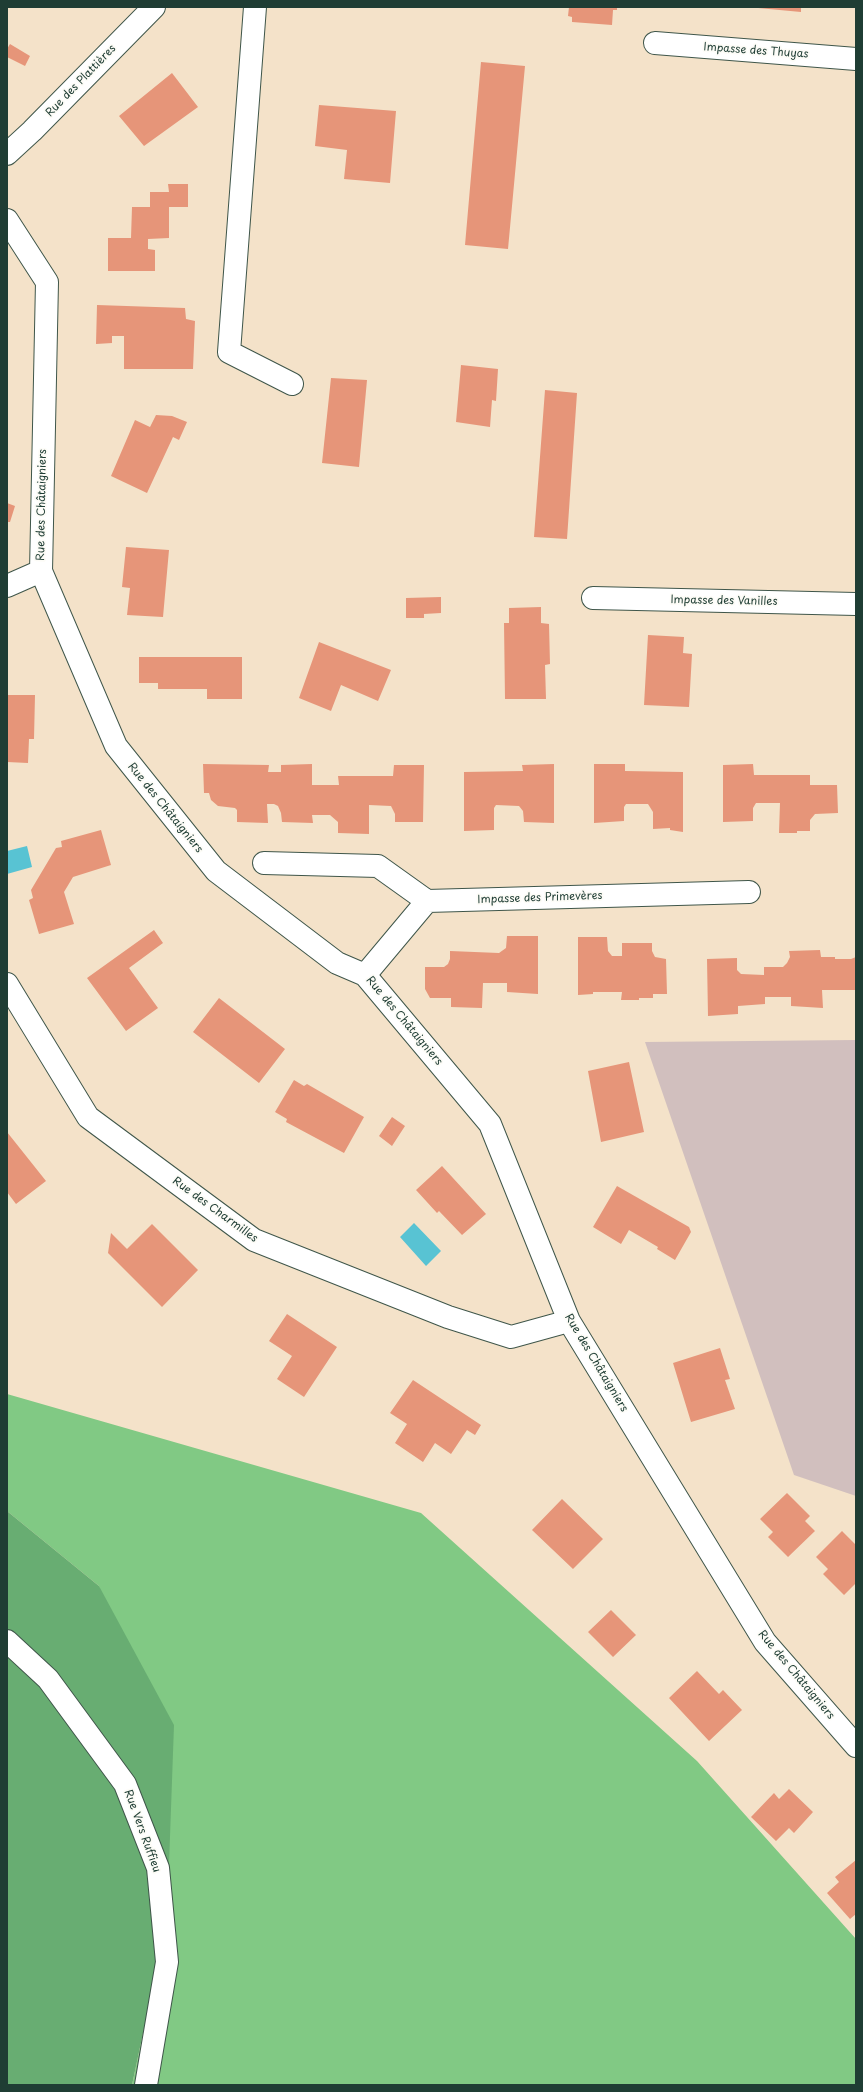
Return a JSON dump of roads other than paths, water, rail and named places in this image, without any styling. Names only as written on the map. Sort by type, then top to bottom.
[{"type":"street","name":"Rue des Plattières","points":[[7,154],[32,131],[154,7]]},
{"type":"street","points":[[255,7],[229,352],[292,384]]},
{"type":"street","name":"Impasse des Thuyas","points":[[655,43],[856,59]]},
{"type":"street","name":"Rue des Châtaigniers","points":[[7,220],[47,282],[40,571],[116,746],[216,871],[337,963],[365,975],[490,1124],[569,1321],[765,1642],[856,1746]]},
{"type":"street","points":[[7,586],[40,571]]},
{"type":"street","name":"Impasse des Vanilles","points":[[593,598],[856,604]]},
{"type":"street","points":[[264,863],[378,866],[427,901],[365,975]]},
{"type":"street","name":"Impasse des Primevères","points":[[427,901],[749,892]]},
{"type":"street","name":"Rue des Charmilles","points":[[7,984],[88,1117],[254,1240],[448,1317],[511,1337],[569,1321]]},
{"type":"street","name":"Rue Vers Ruffieu","points":[[7,1641],[48,1680],[124,1784],[158,1868],[167,1962],[146,2085]]},
{"type":"water","points":[[27,846],[32,867],[7,874],[7,851]]},
{"type":"water","points":[[414,1223],[441,1251],[426,1266],[400,1237]]}]
